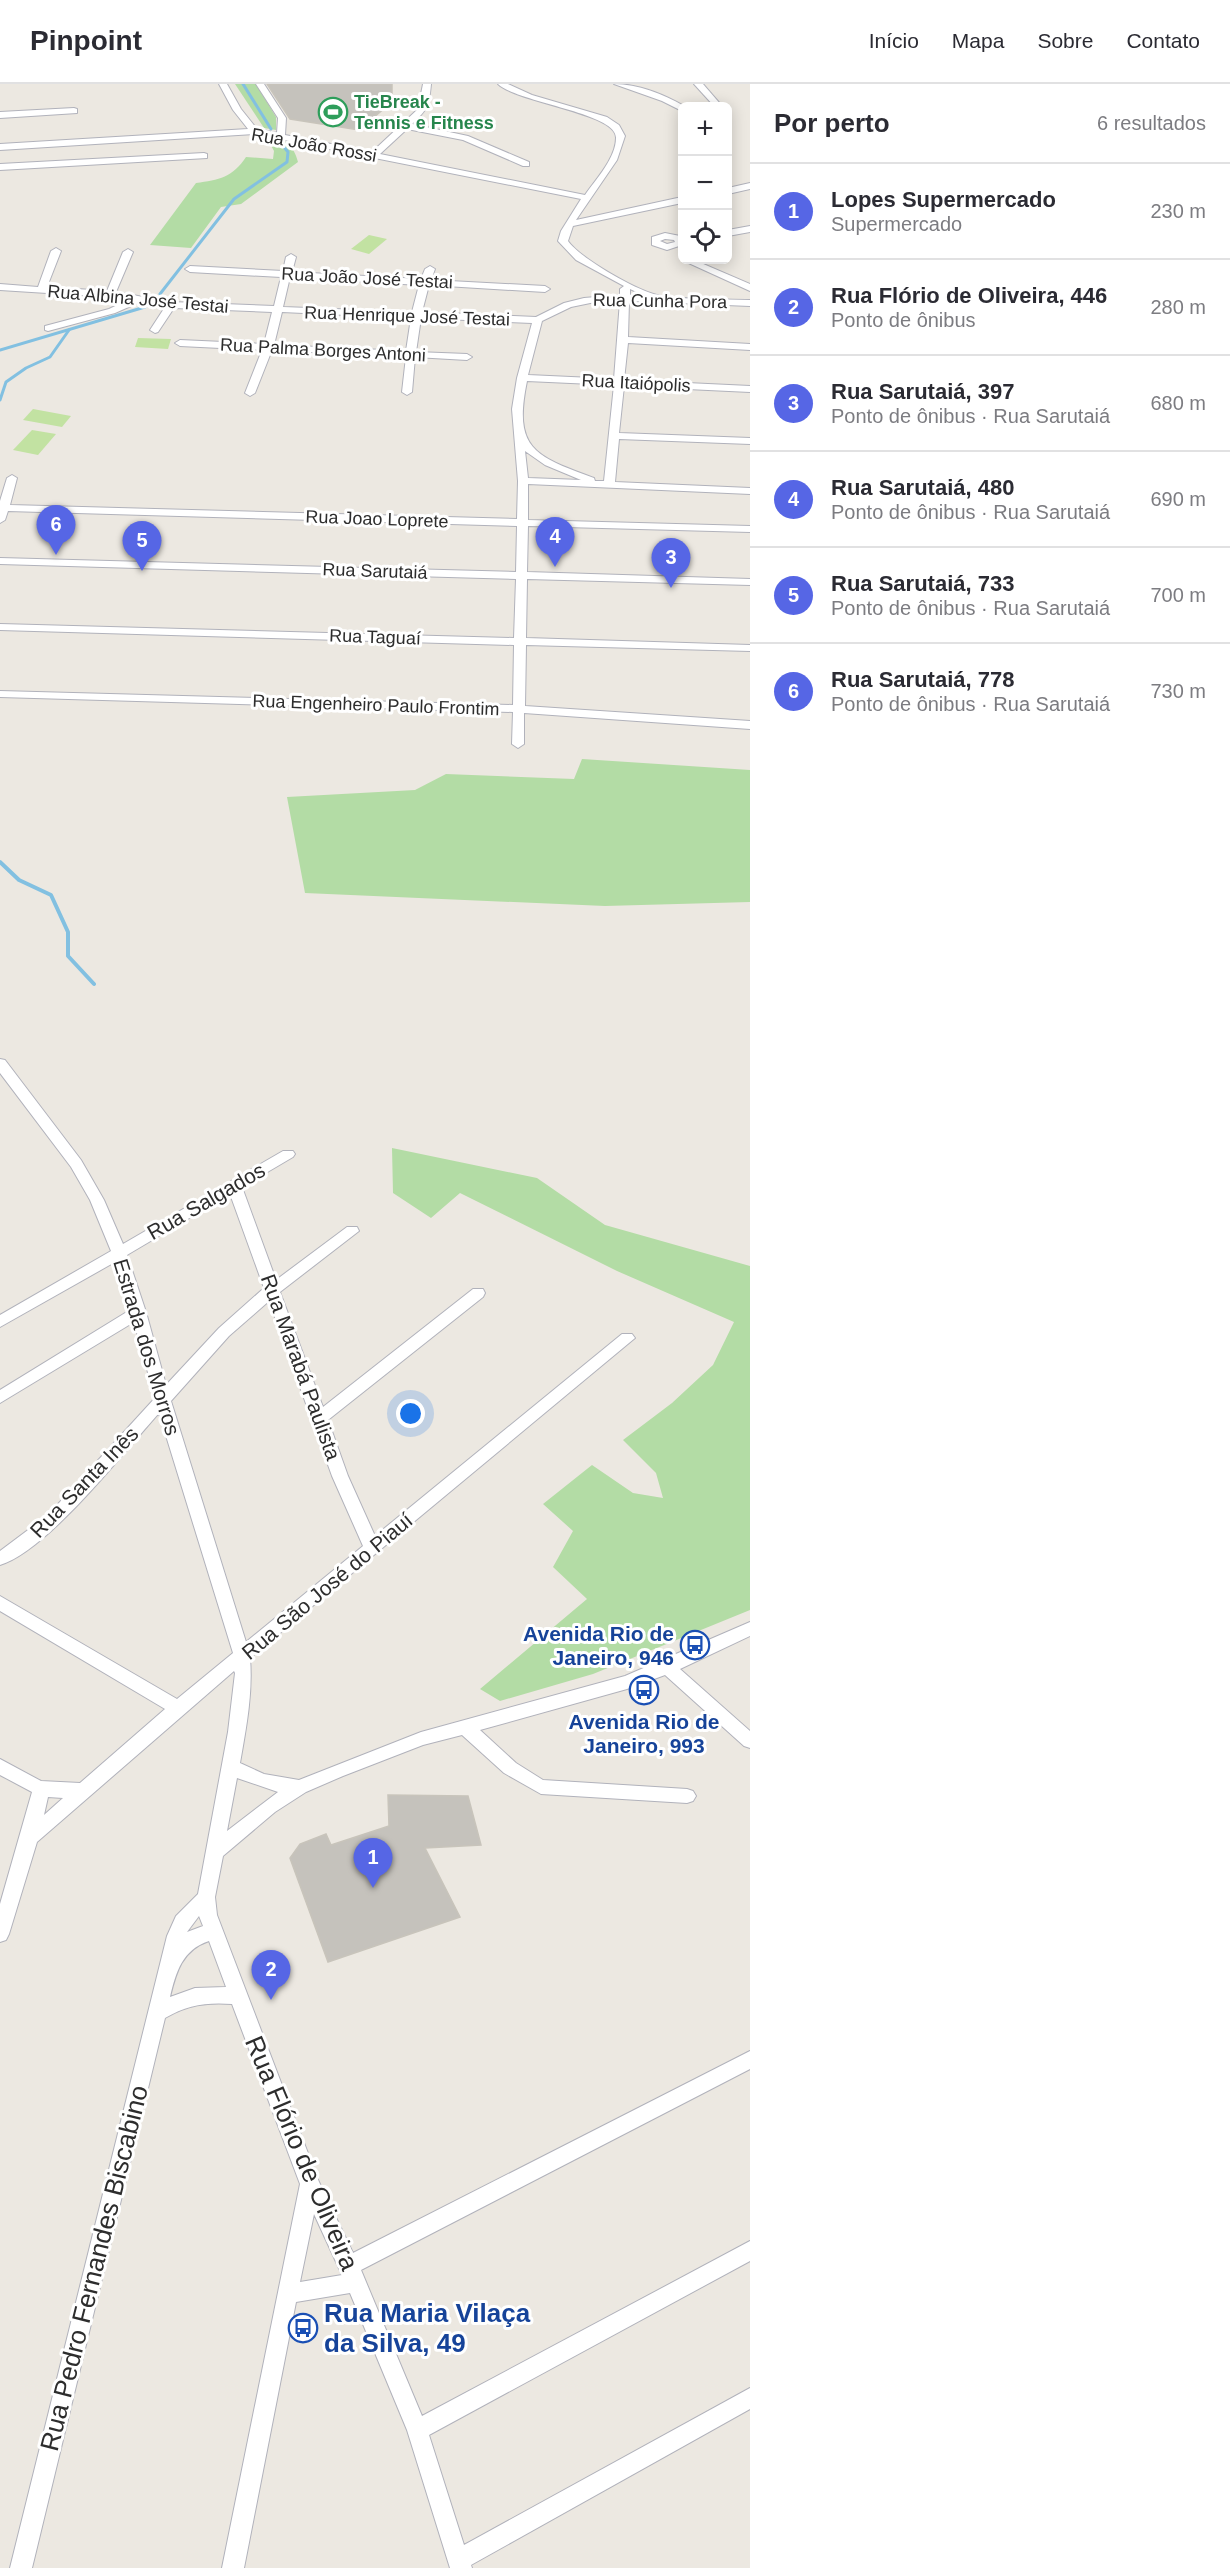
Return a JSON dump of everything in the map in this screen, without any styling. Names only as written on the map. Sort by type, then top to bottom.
[{"type":"street","points":[[223,84],[237,110],[254,131]]},
{"type":"street","points":[[260,84],[282,118],[281,135]]},
{"type":"street","points":[[373,156],[422,110],[427,84]]},
{"type":"street","points":[[502,84],[515,93],[601,118],[616,126],[620,142],[563,236],[564,244],[589,264],[658,299]]},
{"type":"street","points":[[618,84],[665,99],[678,107]]},
{"type":"street","points":[[698,84],[714,102]]},
{"type":"street","points":[[0,115],[74,111]]},
{"type":"street","points":[[407,126],[465,138],[526,164]]},
{"type":"street","name":"Rua João Rossi","points":[[0,147],[254,131],[588,198]]},
{"type":"street","points":[[0,167],[204,156]]},
{"type":"street","points":[[732,189],[750,186]]},
{"type":"street","points":[[570,224],[678,201]]},
{"type":"street","points":[[732,232],[750,229]]},
{"type":"street","points":[[740,231],[750,236]]},
{"type":"street","points":[[678,239],[670,236],[655,239],[655,243],[678,255]]},
{"type":"street","points":[[660,246],[678,243]]},
{"type":"street","points":[[41,290],[56,251]]},
{"type":"street","points":[[110,294],[128,252]]},
{"type":"street","points":[[250,393],[257,381],[268,347],[289,274],[291,256]]},
{"type":"street","points":[[407,392],[411,354],[429,263]]},
{"type":"street","points":[[697,264],[750,288]]},
{"type":"street","name":"Rua João José Testai","points":[[190,269],[425,280],[545,289]]},
{"type":"street","points":[[605,485],[614,436],[617,382],[623,340],[624,283]]},
{"type":"street","name":"Rua Albina José Testai","points":[[1,290],[110,294],[171,305],[277,311]]},
{"type":"street","name":"Rua Cunha Pora","points":[[538,320],[550,312],[577,301],[625,297],[750,303]]},
{"type":"street","points":[[48,328],[112,311],[139,299]]},
{"type":"street","points":[[155,330],[171,305]]},
{"type":"street","name":"Rua Henrique José Testai","points":[[277,311],[538,320]]},
{"type":"street","points":[[518,744],[523,481],[518,412],[522,378],[538,320]]},
{"type":"street","points":[[623,340],[750,346]]},
{"type":"street","name":"Rua Palma Borges Antoni","points":[[180,343],[467,357]]},
{"type":"street","name":"Rua Itaiópolis","points":[[522,378],[750,389]]},
{"type":"street","points":[[518,433],[536,454],[605,485]]},
{"type":"street","points":[[614,436],[750,441]]},
{"type":"street","points":[[0,520],[12,478]]},
{"type":"street","points":[[523,481],[750,491]]},
{"type":"street","name":"Rua Joao Loprete","points":[[4,508],[750,529]]},
{"type":"street","name":"Rua Sarutaiá","points":[[0,561],[750,582]]},
{"type":"street","name":"Rua Taguaí","points":[[0,627],[750,648]]},
{"type":"street","name":"Rua Engenheiro Paulo Frontim","points":[[1,694],[519,709],[750,725]]},
{"type":"street","name":"Estrada dos Morros","points":[[0,1063],[81,1170],[98,1200],[119,1252],[139,1312],[163,1400],[242,1657]]},
{"type":"street","name":"Rua Salgados","points":[[0,1322],[288,1154]]},
{"type":"street","name":"Rua Marabá Paulista","points":[[234,1185],[340,1476],[372,1547]]},
{"type":"street","name":"Rua Santa Inês","points":[[0,1559],[31,1539],[54,1519],[224,1332],[272,1290],[352,1231]]},
{"type":"street","points":[[320,1418],[478,1293]]},
{"type":"street","points":[[0,1397],[139,1312]]},
{"type":"street","name":"Rua São José do Piauí","points":[[29,1838],[178,1708],[627,1338]]},
{"type":"street","points":[[0,1603],[178,1708]]},
{"type":"street","points":[[215,1852],[269,1807],[300,1788],[372,1757],[465,1726],[627,1682],[667,1667],[750,1629]]},
{"type":"street","name":"Rua Flório de Oliveira","points":[[242,1657],[241,1702],[206,1897],[207,1915],[310,2184],[352,2274],[417,2430],[460,2564]]},
{"type":"street","points":[[667,1667],[750,1741]]},
{"type":"street","points":[[465,1726],[505,1766],[522,1779],[541,1787],[687,1796]]},
{"type":"street","points":[[0,1766],[40,1789],[83,1790]]},
{"type":"street","points":[[231,1766],[265,1783],[300,1788]]},
{"type":"street","points":[[0,1934],[29,1838],[40,1789]]},
{"type":"street","name":"Rua Pedro Fernandes Biscabino","points":[[21,2568],[176,1936],[182,1922],[206,1897]]},
{"type":"street","points":[[169,1968],[190,1939],[213,1931]]},
{"type":"street","points":[[156,2014],[192,1996],[214,1994],[237,1996]]},
{"type":"street","points":[[287,2294],[352,2274],[750,2060]]},
{"type":"street","points":[[234,2568],[310,2184]]},
{"type":"street","points":[[417,2430],[750,2250]]},
{"type":"street","points":[[460,2564],[750,2398]]},
{"type":"green space","points":[[235,84],[256,84],[276,117],[276,130],[264,128]]},
{"type":"green space","points":[[266,136],[291,146],[298,162],[241,204],[221,207],[191,248],[150,245],[196,183],[231,173],[246,157],[273,159],[274,151]]},
{"type":"green space","points":[[369,235],[387,239],[369,254],[351,249]]},
{"type":"green space","points":[[138,338],[171,339],[168,349],[135,347]]},
{"type":"green space","points":[[33,409],[71,416],[62,427],[23,420]]},
{"type":"green space","points":[[32,430],[56,434],[38,455],[13,450]]},
{"type":"green space","points":[[582,759],[750,770],[750,902],[605,906],[305,893],[287,797],[415,790],[446,774],[574,779]]},
{"type":"green space","points":[[392,1148],[537,1178],[605,1225],[750,1266],[750,1610],[593,1674],[500,1701],[480,1689],[587,1599],[553,1567],[573,1531],[543,1504],[592,1465],[633,1493],[663,1498],[656,1473],[623,1440],[672,1403],[713,1365],[734,1322],[617,1271],[460,1193],[431,1218],[393,1193]]},
{"type":"building","name":"TieBreak - Tennis e Fitness","points":[[267,84],[392,84],[392,94],[387,106],[359,130],[290,119]]},
{"type":"building","points":[[388,1795],[468,1796],[481,1845],[425,1848],[460,1917],[328,1962],[290,1858],[300,1844],[326,1834],[331,1845],[389,1826]]},
{"type":"waterway","points":[[243,84],[271,129]]},
{"type":"waterway","points":[[160,294],[234,199],[287,162],[288,152],[279,141]]},
{"type":"waterway","points":[[0,350],[145,307]]},
{"type":"waterway","points":[[0,400],[6,382],[26,368],[50,357],[69,330]]},
{"type":"waterway","points":[[0,862],[19,880],[51,895],[68,932],[68,956],[94,984]]},
{"type":"place","name":"TieBreak - Tennis e Fitness","points":[[333,112]]},
{"type":"place","name":"Rua Sarutaiá, 778","points":[[56,555]]},
{"type":"place","name":"Rua Sarutaiá, 480","points":[[555,567]]},
{"type":"place","name":"Rua Sarutaiá, 733","points":[[142,571]]},
{"type":"place","name":"Rua Sarutaiá, 397","points":[[671,588]]},
{"type":"place","name":"Avenida Rio de Janeiro, 946","points":[[695,1645]]},
{"type":"place","name":"Avenida Rio de Janeiro, 993","points":[[644,1690]]},
{"type":"place","name":"Lopes Supermercado","points":[[373,1888]]},
{"type":"place","name":"Rua Flório de Oliveira, 446","points":[[271,2000]]},
{"type":"place","name":"Rua Maria Vilaça da Silva, 49","points":[[303,2328]]}]
